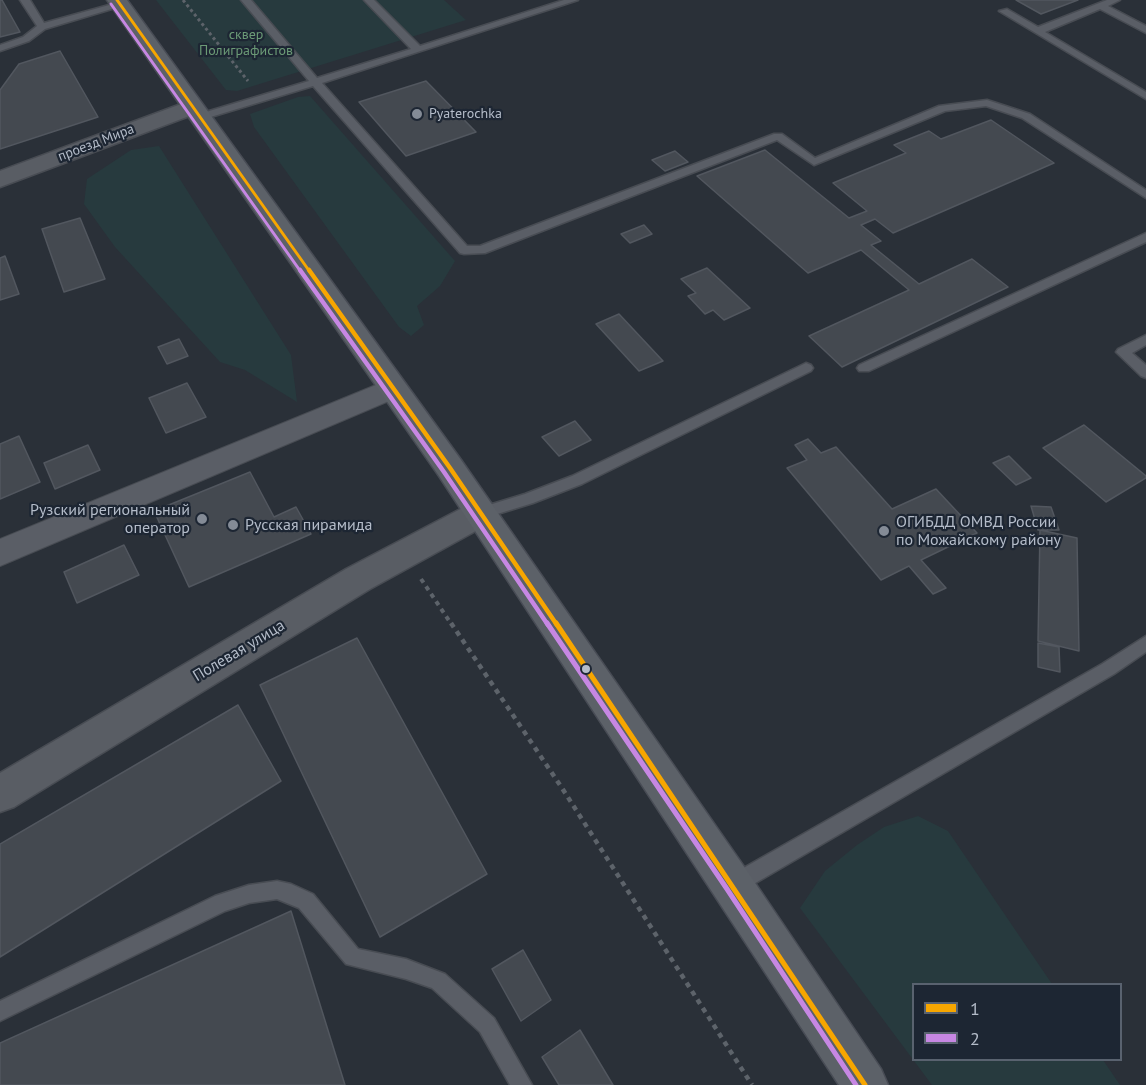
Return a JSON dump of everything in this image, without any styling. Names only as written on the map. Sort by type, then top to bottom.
[{"type":"main road","points":[[119,2],[481,513],[733,885],[860,1083]]},
{"type":"main road","name":"проезд Мира","points":[[0,180],[196,112]]},
{"type":"main road","name":"Полевая улица","points":[[0,794],[358,579],[481,513]]},
{"type":"street","points":[[0,553],[393,388]]},
{"type":"lane","points":[[25,0],[42,27]]},
{"type":"lane","points":[[246,0],[315,82],[464,250],[481,250],[778,136],[813,162],[943,108],[987,103],[1026,116],[1146,195]]},
{"type":"lane","points":[[369,0],[418,50]]},
{"type":"lane","points":[[196,112],[262,98],[573,0]]},
{"type":"lane","points":[[1038,31],[1115,0]]},
{"type":"lane","points":[[0,48],[26,39],[42,27],[119,2]]},
{"type":"lane","points":[[1101,6],[1146,30]]},
{"type":"lane","points":[[1004,11],[1146,96]]},
{"type":"lane","points":[[864,368],[1146,237]]},
{"type":"lane","points":[[1146,339],[1123,352],[1146,373]]},
{"type":"lane","points":[[481,513],[528,499],[577,480],[806,368]]},
{"type":"lane","points":[[733,885],[1108,669],[1146,643]]},
{"type":"lane","points":[[0,1011],[222,903],[249,894],[277,890],[291,893],[306,901],[353,957],[406,969],[438,981],[487,1025],[522,1085]]},
{"type":"path","points":[[183,0],[262,98]]},
{"type":"path","points":[[404,553],[562,788],[752,1085]]},
{"type":"green space","name":"сквер Полиграфистов","points":[[156,0],[444,0],[466,20],[237,91],[226,90]]},
{"type":"green space","points":[[310,96],[455,261],[440,286],[417,306],[424,325],[411,336],[399,327],[254,127],[250,114],[298,97]]},
{"type":"green space","points":[[159,146],[291,355],[297,402],[245,370],[220,362],[115,247],[84,204],[87,179],[131,150]]},
{"type":"green space","points":[[918,816],[948,831],[1051,983],[912,983],[912,1058],[800,908],[825,871],[884,827]]},
{"type":"green space","points":[[914,1061],[1104,1061],[1120,1085],[932,1085]]},
{"type":"building","points":[[0,0],[2,0],[20,32],[0,37]]},
{"type":"building","points":[[1016,0],[1078,0],[1041,14]]},
{"type":"building","points":[[60,51],[98,117],[0,149],[0,90],[19,64]]},
{"type":"building","points":[[426,81],[476,132],[406,156],[359,102]]},
{"type":"building","points":[[991,120],[1054,163],[893,233],[875,219],[861,225],[881,241],[871,245],[919,284],[972,259],[1008,287],[842,367],[809,336],[909,290],[861,250],[808,273],[697,176],[765,150],[849,218],[867,211],[833,183],[906,153],[894,145],[929,131],[941,139]]},
{"type":"building","points":[[675,151],[688,162],[665,171],[652,160]]},
{"type":"building","points":[[80,218],[105,279],[64,292],[42,229]]},
{"type":"building","points":[[644,225],[652,234],[630,243],[621,234]]},
{"type":"building","points":[[5,256],[19,294],[0,300],[0,258]]},
{"type":"building","points":[[707,268],[750,308],[724,320],[713,310],[705,314],[688,296],[696,293],[681,279]]},
{"type":"building","points":[[619,314],[663,361],[639,371],[596,324]]},
{"type":"building","points":[[179,339],[188,356],[167,364],[158,347]]},
{"type":"building","points":[[187,383],[206,417],[166,433],[149,398]]},
{"type":"building","points":[[575,421],[591,440],[559,456],[542,437]]},
{"type":"building","points":[[1084,425],[1146,478],[1106,502],[1043,448]]},
{"type":"building","points":[[19,436],[40,482],[0,499],[0,444]]},
{"type":"building","points":[[808,439],[821,453],[836,447],[892,509],[936,489],[977,533],[921,560],[946,588],[933,594],[909,566],[881,580],[787,468],[807,460],[795,445]]},
{"type":"building","points":[[88,445],[100,470],[55,489],[44,463]]},
{"type":"building","points":[[1009,456],[1031,478],[1016,485],[993,463]]},
{"type":"building","name":"Русская пирамида","points":[[250,472],[274,517],[296,507],[311,534],[189,587],[154,511]]},
{"type":"building","points":[[1031,506],[1051,507],[1059,530],[1038,530]]},
{"type":"building","points":[[1040,530],[1077,538],[1079,651],[1038,641]]},
{"type":"building","points":[[124,545],[139,575],[77,603],[64,572]]},
{"type":"building","points":[[357,638],[487,874],[380,937],[260,685]]},
{"type":"building","points":[[1038,643],[1059,647],[1060,672],[1038,667]]},
{"type":"building","points":[[238,705],[281,781],[0,957],[0,844]]},
{"type":"building","points":[[291,911],[345,1085],[0,1085],[0,1043]]},
{"type":"building","points":[[523,950],[551,1000],[521,1021],[492,969]]},
{"type":"building","points":[[580,1030],[613,1085],[559,1085],[542,1057]]},
{"type":"transit line","name":"1","points":[[117,0],[450,468],[733,885],[865,1085]]},
{"type":"transit line","name":"2","points":[[111,4],[444,472],[727,889],[856,1085]]},
{"type":"place","name":"Pyaterochka","points":[[417,114]]},
{"type":"place","name":"Рузский региональный оператор","points":[[202,519]]},
{"type":"place","name":"Русская пирамида","points":[[233,525]]},
{"type":"place","name":"ОГИБДД ОМВД России по Можайскому району","points":[[884,531]]}]
